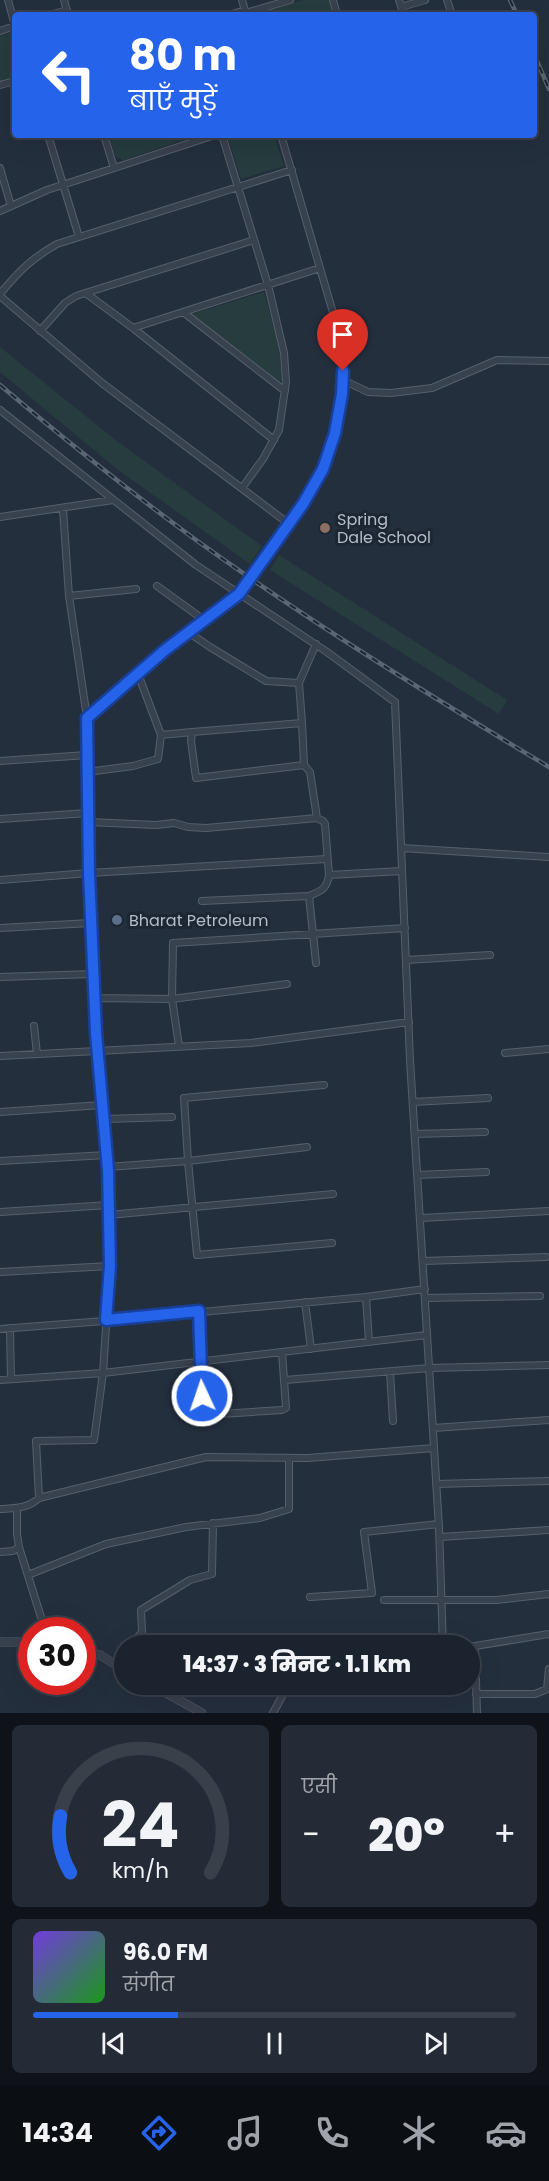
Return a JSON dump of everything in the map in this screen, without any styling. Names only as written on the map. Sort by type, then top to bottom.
[{"type":"street","points":[[8,0],[12,15]]},
{"type":"street","points":[[64,0],[68,12]]},
{"type":"street","points":[[249,12],[290,0]]},
{"type":"street","points":[[399,0],[403,12]]},
{"type":"street","points":[[401,7],[425,0]]},
{"type":"street","points":[[49,138],[79,237]]},
{"type":"street","points":[[105,138],[114,168]]},
{"type":"street","points":[[0,211],[63,184],[205,138]]},
{"type":"street","points":[[223,138],[268,285],[284,353],[285,391],[279,430],[263,459],[242,488]]},
{"type":"street","points":[[87,718],[165,650],[239,594],[289,524],[323,469],[335,433],[343,380],[340,344],[282,138]]},
{"type":"street","points":[[0,168],[11,206]]},
{"type":"street","points":[[289,524],[102,383],[0,295],[34,256],[57,244],[292,170]]},
{"type":"street","points":[[40,331],[65,303],[76,296],[254,240]]},
{"type":"street","points":[[134,328],[320,268]]},
{"type":"street","points":[[87,294],[134,328],[274,440]]},
{"type":"street","points":[[183,312],[285,391]]},
{"type":"street","points":[[343,380],[368,393],[391,393],[432,388],[497,360],[549,361]]},
{"type":"street","points":[[0,410],[196,565],[316,644],[395,702],[413,1102],[440,1537],[443,1635]]},
{"type":"street","points":[[0,517],[113,500]]},
{"type":"street","points":[[39,1498],[36,1442],[94,1440],[103,1373],[110,1266],[108,1167],[97,1050],[91,923],[87,718],[69,596],[63,509]]},
{"type":"street","points":[[157,586],[204,620]]},
{"type":"street","points":[[69,596],[136,589]]},
{"type":"street","points":[[188,632],[266,681],[299,683]]},
{"type":"street","points":[[316,644],[299,683],[304,765],[309,772],[317,819]]},
{"type":"street","points":[[87,772],[133,766],[158,759],[161,735],[138,674]]},
{"type":"street","points":[[161,735],[302,723]]},
{"type":"street","points":[[192,732],[196,778],[304,765]]},
{"type":"street","points":[[0,761],[87,755]]},
{"type":"street","points":[[0,819],[88,813]]},
{"type":"street","points":[[88,822],[156,825],[174,823],[206,828],[317,819],[325,824],[329,875],[325,889],[309,896],[202,901]]},
{"type":"street","points":[[401,848],[549,857]]},
{"type":"street","points":[[0,880],[327,859]]},
{"type":"street","points":[[329,875],[402,871]]},
{"type":"street","points":[[309,896],[316,963]]},
{"type":"street","points":[[0,928],[91,923]]},
{"type":"street","points":[[178,1046],[172,999],[172,943],[405,928]]},
{"type":"street","points":[[406,960],[490,956]]},
{"type":"street","points":[[0,977],[94,974]]},
{"type":"street","points":[[95,998],[172,999],[286,984]]},
{"type":"street","points":[[0,1056],[252,1043],[409,1022]]},
{"type":"street","points":[[34,1026],[37,1054]]},
{"type":"street","points":[[505,1053],[549,1048]]},
{"type":"street","points":[[324,1085],[184,1098],[197,1255],[332,1243]]},
{"type":"street","points":[[413,1102],[488,1098]]},
{"type":"street","points":[[0,1112],[102,1105]]},
{"type":"street","points":[[104,1119],[172,1117]]},
{"type":"street","points":[[415,1134],[484,1132]]},
{"type":"street","points":[[108,1167],[188,1161],[307,1147]]},
{"type":"street","points":[[0,1161],[107,1155]]},
{"type":"street","points":[[418,1175],[486,1172]]},
{"type":"street","points":[[109,1215],[333,1194]]},
{"type":"street","points":[[0,1212],[109,1205]]},
{"type":"street","points":[[421,1218],[549,1211]]},
{"type":"street","points":[[423,1261],[546,1257]]},
{"type":"street","points":[[0,1272],[110,1266]]},
{"type":"street","points":[[0,1329],[366,1297],[425,1289]]},
{"type":"street","points":[[425,1298],[540,1296]]},
{"type":"street","points":[[366,1297],[369,1342]]},
{"type":"street","points":[[305,1302],[311,1349]]},
{"type":"street","points":[[199,1311],[203,1412],[206,1415],[286,1408],[282,1352]]},
{"type":"street","points":[[10,1328],[11,1379]]},
{"type":"street","points":[[0,1380],[103,1373],[427,1335]]},
{"type":"street","points":[[285,1380],[429,1368],[549,1365]]},
{"type":"street","points":[[390,1372],[393,1421]]},
{"type":"street","points":[[433,1428],[549,1420]]},
{"type":"street","points":[[0,1509],[16,1510],[39,1498],[206,1457],[289,1458],[434,1448]]},
{"type":"street","points":[[28,1575],[106,1544],[186,1527],[260,1518],[289,1509],[289,1458]]},
{"type":"street","points":[[436,1484],[549,1480]]},
{"type":"street","points":[[16,1510],[19,1547],[41,1617]]},
{"type":"street","points":[[139,1635],[142,1632],[141,1610],[190,1580],[212,1574],[213,1524]]},
{"type":"street","points":[[310,1597],[372,1593],[364,1532],[439,1524]]},
{"type":"street","points":[[440,1537],[549,1530]]},
{"type":"street","points":[[0,1552],[13,1551],[19,1547]]},
{"type":"street","points":[[384,1600],[496,1599],[549,1594]]},
{"type":"street","points":[[480,1645],[549,1634]]},
{"type":"street","points":[[0,1642],[18,1642]]},
{"type":"street","points":[[96,1654],[114,1664]]},
{"type":"street","points":[[480,1694],[535,1694],[546,1689],[549,1669]]},
{"type":"street","points":[[170,1695],[202,1713]]},
{"type":"street","points":[[273,1713],[282,1695]]},
{"type":"street","points":[[476,1695],[477,1713]]},
{"type":"green space","points":[[303,0],[329,0],[332,12],[263,12]]},
{"type":"green space","points":[[12,32],[12,78],[0,82],[0,36]]},
{"type":"green space","points":[[110,138],[190,138],[123,160],[115,156]]},
{"type":"green space","points":[[228,138],[275,138],[284,166],[241,179]]},
{"type":"green space","points":[[264,292],[279,347],[282,380],[280,382],[191,314]]},
{"type":"green space","points":[[0,347],[118,442],[262,546],[250,564],[118,470],[0,372]]},
{"type":"green space","points":[[279,555],[507,700],[499,714],[270,570]]},
{"type":"railway","points":[[510,0],[516,12]]},
{"type":"railway","points":[[537,61],[549,89]]},
{"type":"railway","points":[[0,385],[121,484],[282,600],[459,713],[549,767]]},
{"type":"place","name":"Spring Dale School","points":[[325,528]]},
{"type":"place","name":"Bharat Petroleum","points":[[117,920]]},
{"type":"route","points":[[202,1396],[199,1311],[106,1320],[110,1266],[108,1170],[96,1033],[89,873],[87,718],[165,650],[239,594],[303,504],[323,469],[335,433],[342,394],[343,371]]}]
